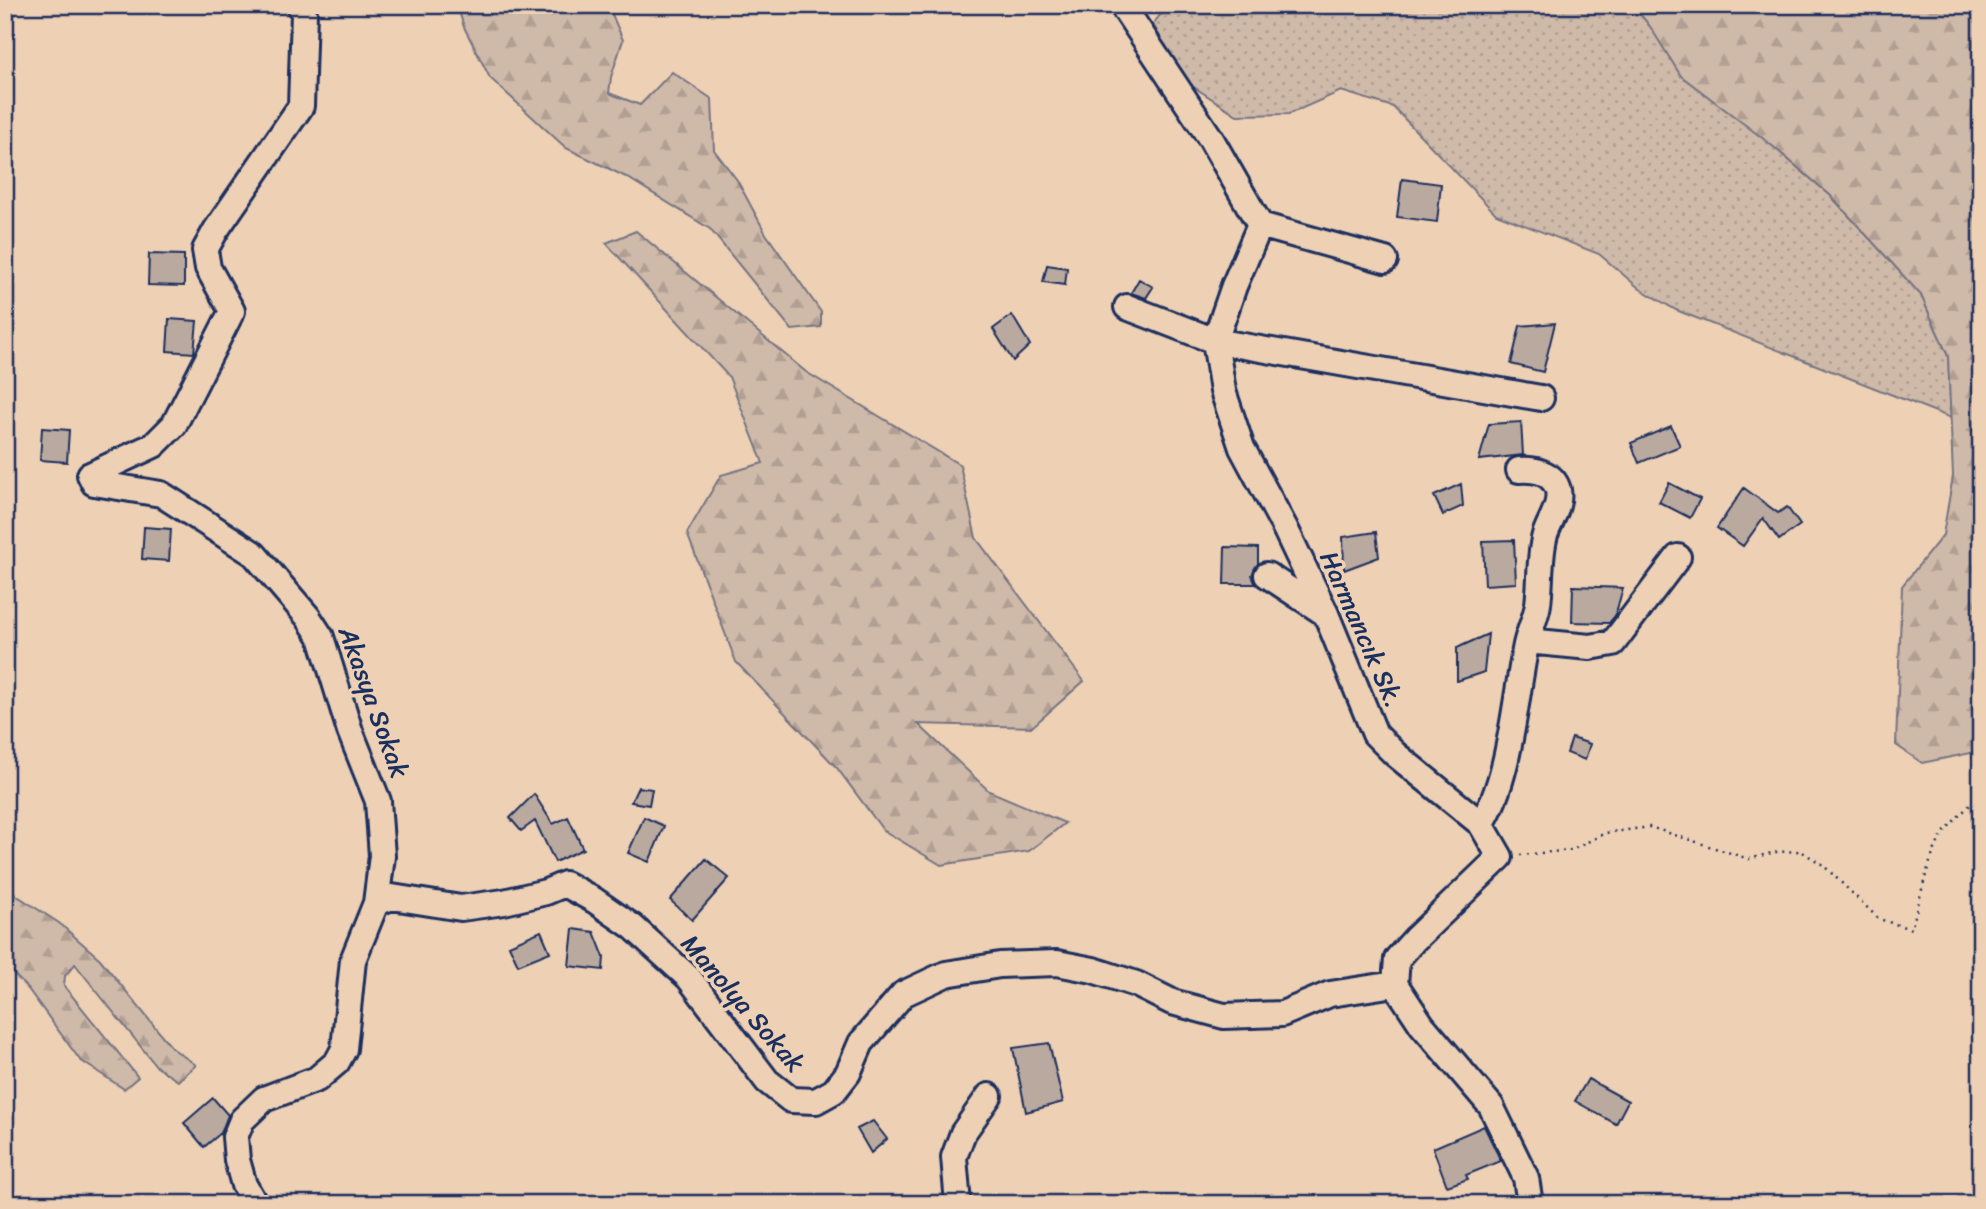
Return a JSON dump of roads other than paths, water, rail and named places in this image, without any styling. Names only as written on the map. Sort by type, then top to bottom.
[{"type":"street","name":"Akasya Sokak","points":[[255,1204],[244,1185],[237,1160],[235,1137],[242,1120],[264,1099],[317,1079],[337,1062],[344,1049],[353,960],[376,903],[382,856],[378,801],[350,731],[321,637],[308,617],[254,554],[161,494],[94,483],[90,475],[154,445],[174,425],[232,311],[208,268],[205,250],[300,106],[304,13],[299,5]]},
{"type":"street","points":[[1122,5],[1211,139],[1261,225],[1385,260]]},
{"type":"street","points":[[1214,341],[1234,286],[1261,225]]},
{"type":"street","points":[[1127,307],[1214,341],[1541,398]]},
{"type":"street","name":"Harmancık Sk.","points":[[1214,341],[1223,391],[1242,448],[1285,528],[1326,614],[1375,733],[1395,754],[1481,824],[1500,857],[1397,959],[1395,984]]},
{"type":"street","points":[[1481,824],[1492,809],[1503,772],[1527,641],[1537,607],[1545,536],[1559,499],[1557,486],[1546,475],[1536,469],[1519,470]]},
{"type":"street","points":[[1527,641],[1590,647],[1613,643],[1678,557]]},
{"type":"street","points":[[1267,575],[1326,614]]},
{"type":"street","name":"Manolya Sokak","points":[[376,903],[391,897],[461,908],[504,902],[546,892],[565,884],[633,927],[689,978],[767,1081],[791,1100],[816,1101],[834,1091],[848,1073],[861,1043],[903,994],[946,974],[1000,965],[1057,963],[1093,970],[1136,984],[1172,1002],[1224,1016],[1282,1014],[1331,994],[1395,984]]},
{"type":"street","points":[[1395,984],[1422,1025],[1491,1106],[1526,1178],[1530,1204]]},
{"type":"street","points":[[958,1204],[954,1157],[963,1133],[989,1096]]}]
